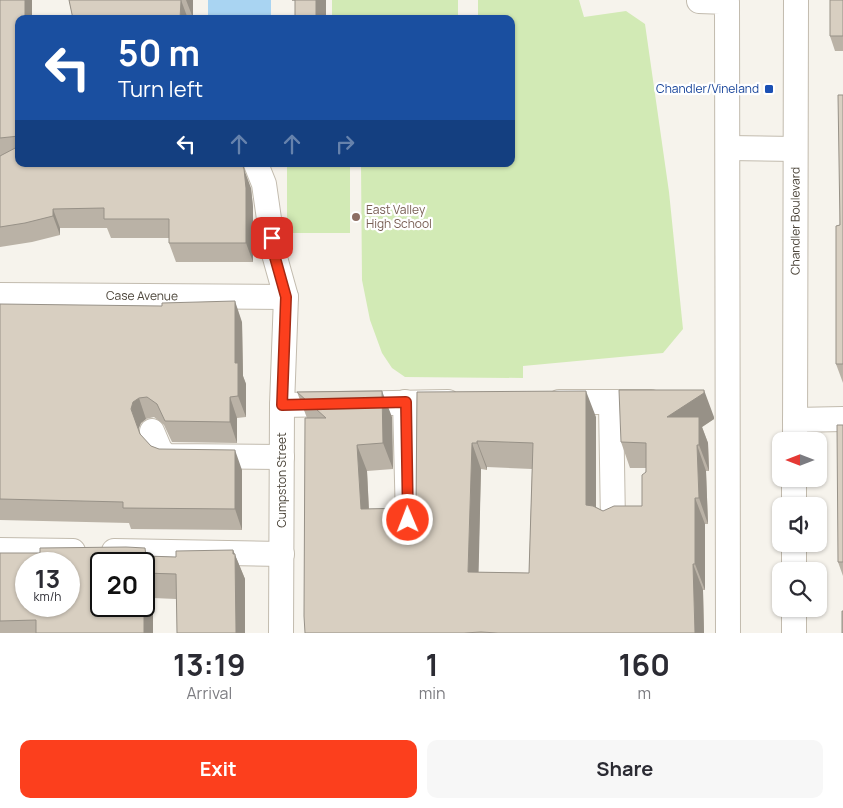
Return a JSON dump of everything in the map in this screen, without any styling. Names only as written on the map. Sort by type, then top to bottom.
[{"type":"street","name":"Chandler Boulevard","points":[[795,430],[796,0]]},
{"type":"street","points":[[699,1],[727,2],[728,633]]},
{"type":"street","points":[[728,148],[795,148]]},
{"type":"street","name":"Cumpston Street","points":[[257,167],[264,184],[274,254],[286,297],[282,405],[281,633]]},
{"type":"street","name":"Case Avenue","points":[[0,295],[286,297]]},
{"type":"street","points":[[406,402],[408,520]]},
{"type":"street","points":[[282,405],[474,402]]},
{"type":"street","points":[[533,402],[670,402]]},
{"type":"street","points":[[611,402],[613,523]]},
{"type":"street","points":[[795,430],[843,419]]},
{"type":"street","points":[[152,432],[160,450],[166,456],[282,457]]},
{"type":"street","points":[[0,550],[282,554]]},
{"type":"street","points":[[794,617],[794,633]]},
{"type":"green space","points":[[332,0],[458,0],[458,15],[332,15]]},
{"type":"green space","points":[[478,0],[579,0],[584,17],[626,11],[645,24],[669,192],[683,329],[663,353],[523,366],[523,378],[405,377],[392,368],[382,353],[370,320],[362,280],[361,167],[515,167],[515,15],[478,15]]},
{"type":"green space","points":[[287,167],[350,167],[350,233],[287,233]]},
{"type":"water","points":[[208,0],[271,0],[271,15],[208,15]]},
{"type":"building","points":[[0,0],[25,0],[25,15],[15,15],[15,136],[0,138]]},
{"type":"building","points":[[69,0],[181,0],[180,15],[72,15]]},
{"type":"building","points":[[295,0],[316,0],[316,15],[295,15]]},
{"type":"building","points":[[830,0],[843,0],[843,36],[830,36]]},
{"type":"building","points":[[838,95],[843,95],[843,364],[836,364],[836,226],[840,225]]},
{"type":"building","points":[[15,148],[15,167],[243,167],[246,188],[246,243],[169,243],[169,219],[104,219],[104,208],[53,209],[53,216],[0,227],[0,156]]},
{"type":"building","points":[[235,301],[235,363],[238,363],[238,396],[230,397],[230,422],[165,421],[157,404],[147,397],[139,398],[133,402],[131,409],[140,434],[151,446],[159,449],[235,450],[235,509],[123,508],[123,502],[0,499],[0,304],[162,306],[162,303]]},
{"type":"building","points":[[619,390],[704,390],[704,393],[667,417],[699,417],[699,445],[697,445],[699,498],[695,498],[695,564],[693,564],[695,633],[305,633],[305,418],[326,418],[297,392],[382,391],[383,443],[357,445],[361,509],[416,508],[417,392],[586,391],[586,505],[603,511],[614,506],[642,506],[642,475],[646,472],[646,443],[621,442]],"holes":[[[477,441],[533,443],[529,573],[468,572],[472,443],[477,443]]]},
{"type":"building","points":[[837,425],[843,425],[843,562],[838,562]]},
{"type":"building","points":[[40,548],[145,548],[146,552],[90,552],[90,617],[144,617],[144,633],[36,633],[36,620],[0,621],[0,553],[15,553],[15,617],[80,617],[80,552],[40,552]]},
{"type":"building","points":[[233,550],[233,554],[235,554],[236,633],[177,633],[176,574],[155,573],[155,556],[176,557],[176,551]]},
{"type":"building","points":[[843,611],[843,633],[842,633]]},
{"type":"place","name":"Chandler/Vineland","points":[[769,89]]},
{"type":"place","name":"East Valley High School","points":[[356,217]]},
{"type":"route","points":[[272,238],[274,254],[286,297],[282,405],[406,402],[408,520]]}]
